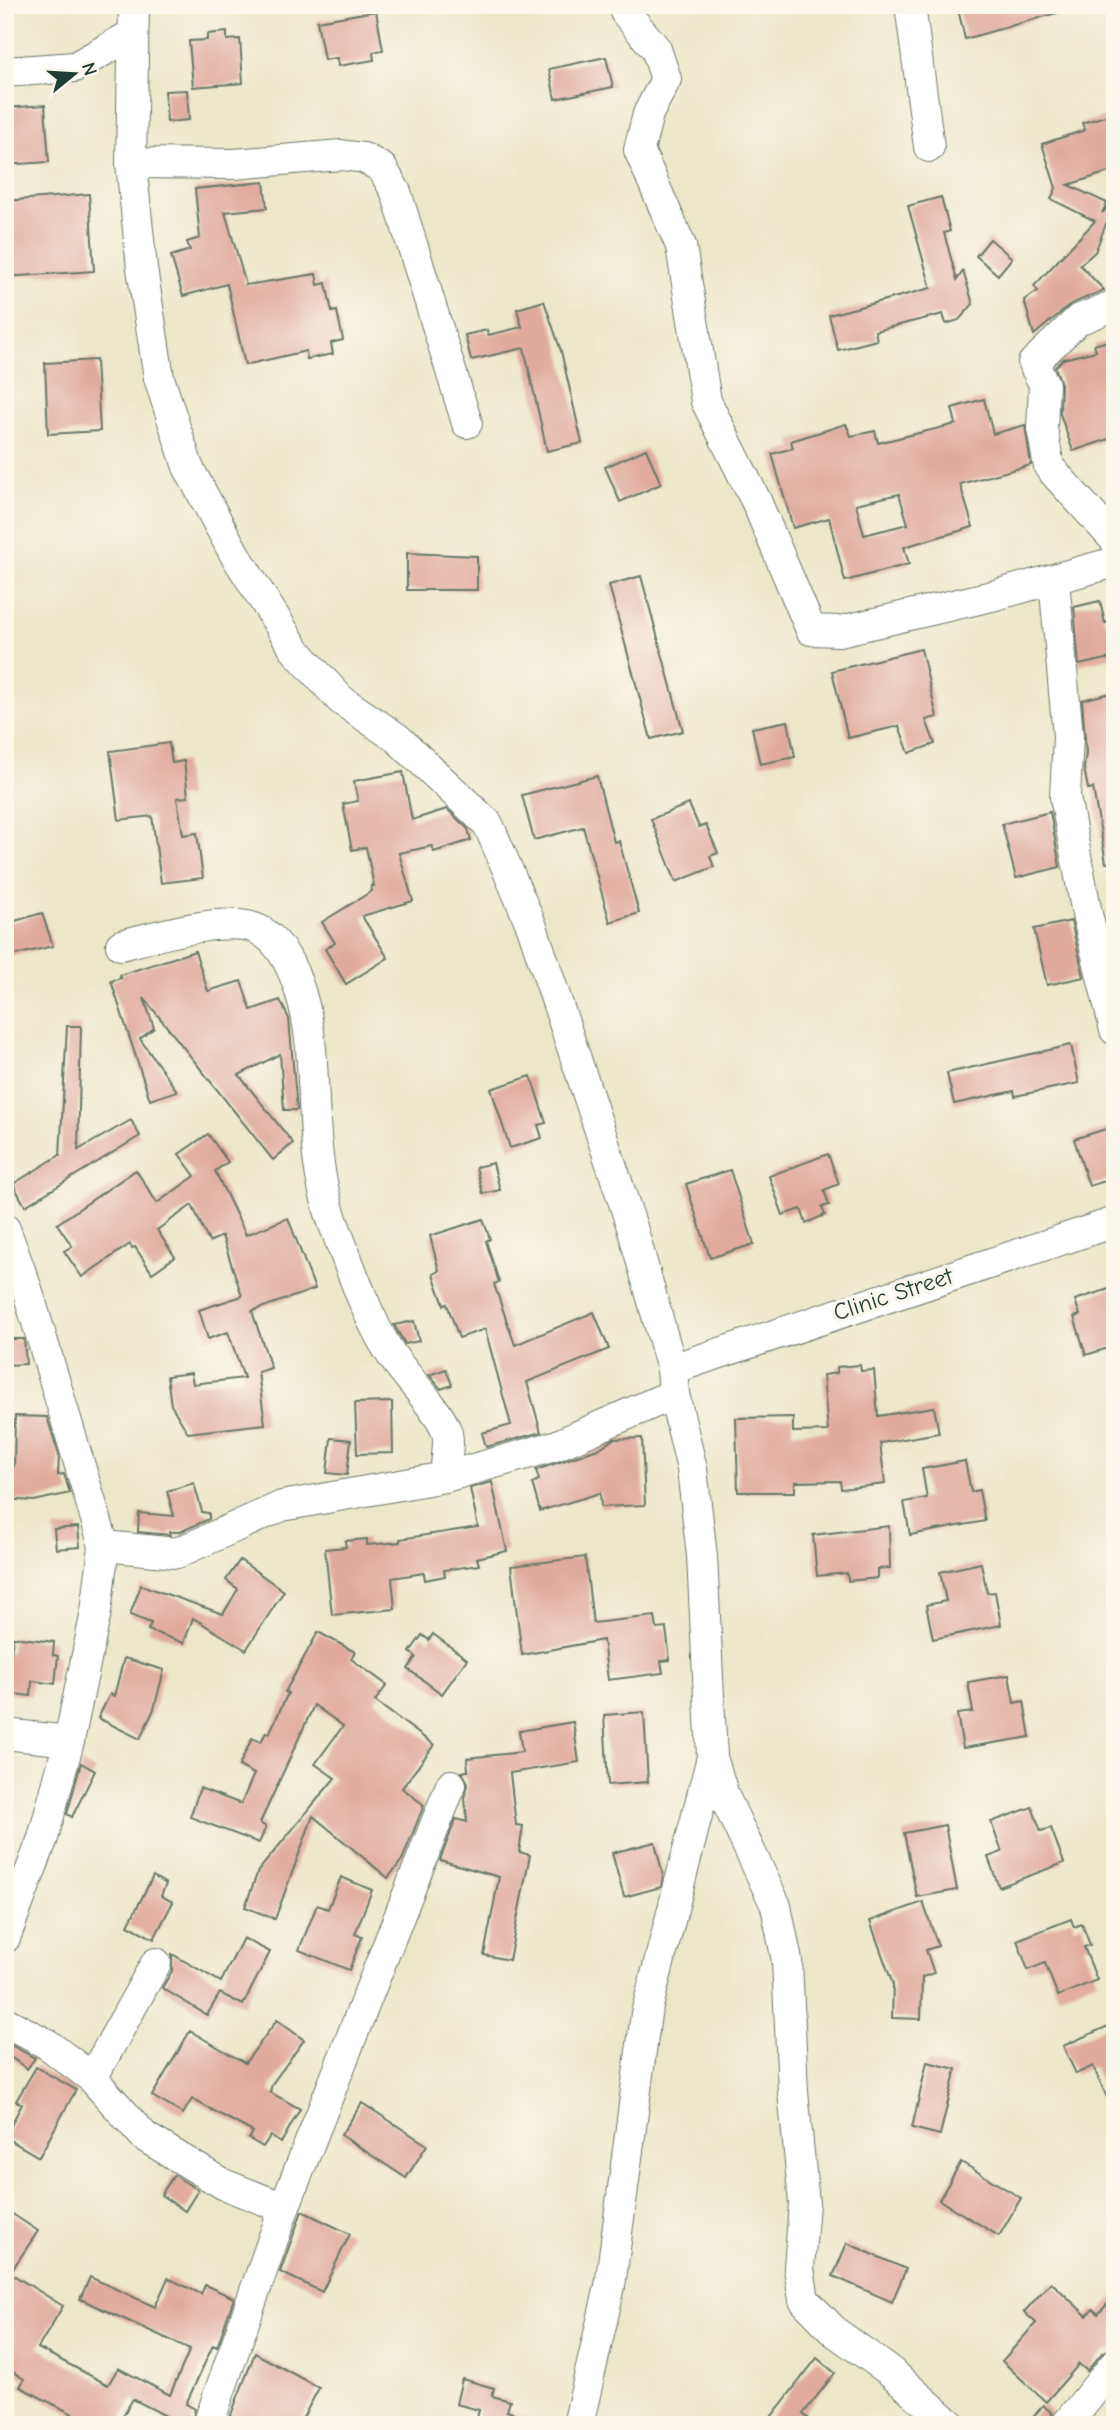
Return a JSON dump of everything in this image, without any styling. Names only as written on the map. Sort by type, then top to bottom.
[{"type":"street","points":[[624,5],[625,12],[656,49],[666,79],[648,114],[639,150],[681,246],[706,401],[757,503],[811,630],[840,631],[1054,580],[1115,562]]},
{"type":"street","points":[[910,5],[929,147]]},
{"type":"street","points":[[5,72],[75,67],[133,20]]},
{"type":"street","points":[[133,20],[131,163],[142,268],[159,378],[188,467],[234,553],[296,651],[341,700],[397,738],[488,824],[532,927],[632,1227],[673,1382],[692,1469],[702,1556],[712,1756],[724,1796],[776,1906],[787,1961],[793,2092],[804,2203],[799,2268],[804,2300],[835,2332],[891,2372],[951,2425]]},
{"type":"street","points":[[131,163],[234,164],[341,155],[364,158],[382,168],[396,192],[467,423]]},
{"type":"street","points":[[1115,305],[1078,320],[1033,363],[1044,384],[1042,428],[1049,467],[1115,540]]},
{"type":"street","points":[[1054,580],[1068,736],[1066,797],[1084,901],[1115,1030]]},
{"type":"street","points":[[121,945],[180,930],[234,925],[261,930],[279,949],[299,986],[310,1037],[315,1092],[315,1144],[332,1218],[386,1347],[447,1431],[445,1477]]},
{"type":"street","name":"Clinic Street","points":[[104,1546],[177,1553],[282,1506],[445,1477],[555,1446],[673,1382],[850,1307],[1115,1222]]},
{"type":"street","points":[[5,1229],[27,1289],[104,1546],[96,1612],[69,1741],[43,1838],[5,1938]]},
{"type":"street","points":[[5,1734],[69,1741]]},
{"type":"street","points":[[578,2425],[610,2286],[646,2014],[712,1756]]},
{"type":"street","points":[[208,2425],[284,2208],[451,1785]]},
{"type":"street","points":[[92,2078],[156,1963]]},
{"type":"street","points":[[5,2022],[47,2044],[92,2078],[145,2137],[223,2184],[284,2208]]},
{"type":"street","points":[[1066,2425],[1115,2364]]},
{"type":"building","points":[[957,5],[1066,5],[1067,10],[965,39]]},
{"type":"building","points":[[376,11],[383,50],[373,52],[374,60],[338,66],[337,58],[324,60],[317,21]]},
{"type":"building","points":[[227,32],[227,40],[240,39],[243,83],[193,87],[189,41],[207,40],[207,34]]},
{"type":"building","points":[[606,57],[613,87],[555,99],[549,69]]},
{"type":"building","points":[[187,90],[189,120],[167,122],[165,91]]},
{"type":"building","points":[[45,105],[49,162],[5,165],[5,108]]},
{"type":"building","points":[[1115,113],[1115,170],[1068,185],[1107,203],[1102,213],[1115,201],[1095,252],[1080,265],[1104,290],[1071,304],[1034,335],[1024,300],[1038,291],[1034,286],[1095,221],[1051,199],[1056,188],[1042,144],[1085,130],[1082,123]]},
{"type":"building","points":[[264,182],[267,208],[225,212],[246,285],[316,274],[318,285],[326,283],[332,312],[337,311],[343,340],[331,343],[333,354],[307,359],[306,351],[245,365],[227,284],[183,296],[171,256],[190,250],[187,242],[200,238],[195,189]]},
{"type":"building","points":[[89,194],[94,271],[5,277],[5,201]]},
{"type":"building","points":[[941,197],[950,231],[944,233],[957,280],[963,271],[973,304],[959,320],[946,324],[943,314],[875,331],[877,340],[838,350],[829,315],[931,288],[908,206]]},
{"type":"building","points":[[990,239],[1012,258],[998,275],[976,256]]},
{"type":"building","points":[[544,301],[561,351],[582,443],[547,451],[524,348],[471,360],[465,335],[487,330],[488,335],[522,327],[517,309]]},
{"type":"building","points":[[1115,339],[1115,437],[1073,451],[1060,414],[1061,384],[1055,367],[1063,359],[1096,351],[1094,345]]},
{"type":"building","points":[[96,360],[100,431],[48,434],[45,363]]},
{"type":"building","points":[[984,399],[993,434],[1025,425],[1031,465],[960,484],[973,527],[904,547],[909,564],[845,581],[829,518],[793,528],[772,454],[793,448],[791,441],[846,424],[851,436],[875,431],[878,443],[956,424],[952,408]],"holes":[[[899,494],[908,524],[864,535],[856,504]]]},
{"type":"building","points":[[646,449],[661,484],[620,502],[605,467]]},
{"type":"building","points":[[407,553],[477,556],[477,590],[407,590]]},
{"type":"building","points":[[641,576],[683,731],[651,739],[609,585]]},
{"type":"building","points":[[1100,601],[1105,623],[1110,622],[1115,657],[1079,665],[1074,607]]},
{"type":"building","points":[[921,649],[937,717],[926,720],[935,744],[909,753],[899,726],[848,738],[832,671]]},
{"type":"building","points":[[1115,692],[1115,862],[1106,863],[1093,788],[1088,789],[1084,768],[1086,753],[1082,700]]},
{"type":"building","points":[[788,721],[795,757],[760,764],[752,728]]},
{"type":"building","points":[[169,743],[172,763],[184,761],[188,797],[177,798],[183,835],[197,833],[203,878],[161,883],[152,816],[119,820],[110,751]]},
{"type":"building","points":[[403,772],[412,820],[447,809],[468,829],[471,840],[434,852],[432,846],[399,853],[413,901],[362,916],[388,958],[346,984],[325,949],[335,943],[322,922],[372,891],[371,886],[374,886],[366,847],[352,850],[343,804],[358,801],[354,781]]},
{"type":"building","points":[[597,776],[614,842],[619,841],[639,913],[610,922],[583,827],[534,840],[522,795]]},
{"type":"building","points":[[689,804],[699,827],[706,825],[718,853],[710,856],[714,867],[676,882],[651,819]]},
{"type":"building","points":[[1050,812],[1060,867],[1016,878],[1002,824]]},
{"type":"building","points":[[42,913],[53,946],[7,957],[5,924]]},
{"type":"building","points":[[1071,921],[1084,977],[1047,985],[1034,929]]},
{"type":"building","points":[[195,951],[208,991],[241,981],[251,1010],[280,1000],[289,1019],[297,1110],[284,1110],[280,1054],[239,1075],[293,1143],[273,1160],[144,998],[154,1028],[140,1039],[177,1091],[150,1100],[111,981],[121,978],[120,975]]},
{"type":"building","points":[[67,1026],[81,1026],[78,1150],[131,1120],[140,1136],[25,1206],[13,1184],[60,1155]]},
{"type":"building","points":[[1071,1045],[1079,1083],[1015,1096],[1014,1091],[954,1104],[947,1073]]},
{"type":"building","points":[[531,1076],[546,1123],[538,1125],[542,1138],[510,1148],[491,1089]]},
{"type":"building","points":[[1115,1126],[1115,1178],[1089,1186],[1074,1139]]},
{"type":"building","points":[[208,1134],[228,1162],[215,1171],[246,1235],[288,1218],[315,1289],[252,1311],[271,1368],[258,1372],[265,1424],[188,1433],[171,1405],[167,1376],[191,1373],[193,1384],[244,1378],[228,1332],[208,1339],[199,1310],[242,1296],[222,1236],[209,1242],[192,1205],[157,1230],[175,1257],[152,1273],[135,1247],[132,1248],[130,1244],[82,1277],[64,1251],[72,1246],[57,1224],[136,1170],[157,1203],[195,1176],[179,1154]]},
{"type":"building","points":[[828,1154],[839,1184],[824,1190],[829,1205],[822,1207],[825,1215],[806,1223],[801,1209],[783,1215],[769,1176]]},
{"type":"building","points":[[493,1163],[500,1190],[483,1194],[476,1167]]},
{"type":"building","points":[[730,1170],[754,1244],[710,1258],[686,1184]]},
{"type":"building","points":[[483,1219],[490,1239],[486,1241],[499,1282],[494,1284],[515,1345],[594,1312],[609,1349],[527,1382],[541,1432],[486,1447],[482,1433],[511,1425],[485,1329],[459,1338],[447,1304],[444,1305],[433,1274],[439,1271],[430,1236]]},
{"type":"building","points":[[1115,1287],[1115,1346],[1086,1355],[1074,1317],[1080,1315],[1075,1300]]},
{"type":"building","points":[[414,1321],[419,1341],[405,1344],[394,1325]]},
{"type":"building","points":[[5,1339],[24,1339],[26,1364],[5,1365]]},
{"type":"building","points":[[860,1365],[861,1371],[874,1370],[878,1416],[934,1407],[939,1433],[880,1443],[885,1484],[841,1489],[840,1481],[795,1482],[795,1492],[738,1492],[736,1418],[793,1417],[793,1432],[828,1431],[823,1375],[837,1373],[837,1367]]},
{"type":"building","points":[[446,1369],[452,1385],[441,1389],[429,1375]]},
{"type":"building","points":[[392,1402],[393,1453],[357,1454],[355,1403]]},
{"type":"building","points":[[15,1416],[47,1417],[59,1455],[58,1475],[64,1474],[70,1493],[34,1501],[5,1499],[5,1466],[14,1466]]},
{"type":"building","points":[[331,1438],[351,1440],[347,1475],[327,1473]]},
{"type":"building","points":[[642,1438],[645,1505],[601,1507],[600,1493],[540,1511],[532,1483],[539,1480],[536,1470],[598,1449],[614,1439]]},
{"type":"building","points":[[965,1461],[971,1492],[979,1490],[985,1521],[910,1535],[904,1502],[927,1498],[922,1469]]},
{"type":"building","points":[[492,1482],[507,1551],[477,1558],[479,1565],[444,1570],[445,1576],[425,1580],[424,1573],[392,1578],[395,1609],[332,1615],[325,1549],[346,1547],[345,1541],[367,1539],[367,1545],[400,1542],[400,1539],[478,1527],[470,1488]]},
{"type":"building","points":[[194,1483],[202,1512],[209,1513],[209,1519],[180,1532],[170,1532],[170,1535],[138,1532],[139,1513],[174,1516],[167,1491]]},
{"type":"building","points":[[889,1526],[890,1568],[877,1569],[877,1578],[848,1581],[847,1573],[817,1576],[813,1535]]},
{"type":"building","points":[[78,1527],[80,1547],[56,1549],[54,1529]]},
{"type":"building","points":[[585,1557],[593,1623],[655,1616],[657,1629],[666,1628],[670,1660],[661,1661],[663,1673],[608,1680],[603,1640],[522,1655],[511,1566]]},
{"type":"building","points":[[240,1560],[284,1591],[246,1650],[193,1618],[184,1643],[148,1630],[151,1623],[130,1615],[141,1585],[223,1614],[238,1589],[226,1580]]},
{"type":"building","points":[[981,1563],[987,1593],[995,1592],[1001,1625],[933,1639],[926,1605],[946,1601],[940,1572]]},
{"type":"building","points":[[318,1632],[355,1652],[351,1659],[387,1685],[375,1701],[434,1745],[402,1788],[424,1805],[402,1860],[388,1878],[313,1816],[275,1919],[245,1907],[258,1871],[335,1778],[315,1764],[343,1726],[314,1705],[260,1823],[266,1827],[259,1843],[190,1817],[200,1788],[241,1804],[254,1774],[239,1766],[252,1738],[261,1742],[266,1732],[269,1734],[288,1693],[285,1692]]},
{"type":"building","points":[[433,1634],[467,1659],[442,1694],[408,1669],[416,1657],[410,1652],[422,1635],[429,1640]]},
{"type":"building","points":[[13,1637],[54,1642],[53,1655],[58,1656],[55,1684],[32,1681],[31,1696],[5,1693],[5,1652],[11,1653]]},
{"type":"building","points":[[124,1658],[164,1670],[154,1709],[140,1739],[98,1718],[110,1694],[114,1696]]},
{"type":"building","points":[[1009,1675],[1014,1703],[1024,1701],[1030,1737],[963,1748],[957,1714],[973,1712],[968,1682]]},
{"type":"building","points":[[644,1712],[648,1782],[608,1785],[604,1715]]},
{"type":"building","points":[[573,1722],[579,1762],[510,1773],[516,1825],[523,1826],[519,1852],[530,1855],[509,1960],[484,1955],[499,1877],[440,1860],[456,1819],[467,1822],[465,1798],[468,1783],[462,1772],[468,1771],[467,1758],[522,1752],[519,1731]]},
{"type":"building","points":[[81,1763],[95,1771],[72,1817],[67,1814]]},
{"type":"building","points":[[1032,1807],[1041,1831],[1051,1828],[1064,1863],[999,1887],[988,1857],[1002,1852],[991,1822]]},
{"type":"building","points":[[945,1825],[957,1890],[917,1897],[904,1833]]},
{"type":"building","points":[[655,1842],[663,1876],[661,1887],[624,1897],[612,1853]]},
{"type":"building","points":[[153,1876],[166,1884],[161,1896],[173,1902],[154,1939],[128,1925]]},
{"type":"building","points":[[341,1877],[372,1890],[355,1934],[362,1937],[349,1970],[299,1950],[317,1905],[328,1909]]},
{"type":"building","points":[[923,1902],[938,1946],[926,1950],[934,1973],[922,1977],[921,2019],[892,2018],[893,1985],[870,1921]]},
{"type":"building","points":[[1071,1919],[1074,1927],[1082,1924],[1090,1945],[1084,1947],[1097,1980],[1058,1996],[1045,1963],[1028,1970],[1017,1940]]},
{"type":"building","points":[[243,1938],[270,1952],[243,2005],[220,1993],[207,2015],[162,1988],[172,1971],[172,1954],[221,1982]]},
{"type":"building","points":[[277,2020],[304,2040],[272,2084],[270,2092],[300,2109],[281,2143],[270,2136],[263,2147],[249,2139],[253,2132],[192,2099],[183,2114],[152,2096],[190,2031],[245,2063]]},
{"type":"building","points":[[1115,2023],[1115,2115],[1093,2066],[1076,2074],[1063,2046]]},
{"type":"building","points":[[11,2045],[35,2058],[27,2069],[5,2053]]},
{"type":"building","points":[[927,2062],[956,2069],[940,2135],[912,2128]]},
{"type":"building","points":[[36,2067],[76,2090],[39,2157],[5,2137],[22,2104],[16,2101]]},
{"type":"building","points":[[362,2103],[427,2145],[406,2178],[341,2135]]},
{"type":"building","points":[[961,2162],[1021,2198],[999,2236],[939,2200]]},
{"type":"building","points":[[174,2175],[198,2190],[185,2211],[161,2195]]},
{"type":"building","points":[[5,2209],[38,2231],[10,2273],[63,2306],[38,2348],[108,2385],[118,2368],[170,2395],[190,2349],[80,2299],[90,2277],[155,2307],[168,2278],[201,2294],[205,2285],[234,2298],[217,2347],[213,2345],[186,2404],[195,2409],[191,2425],[162,2425],[166,2416],[133,2399],[117,2425],[94,2425],[20,2387],[24,2379],[5,2367]]},
{"type":"building","points":[[302,2211],[350,2234],[322,2292],[280,2272]]},
{"type":"building","points":[[847,2243],[906,2269],[892,2302],[833,2276]]},
{"type":"building","points":[[1051,2282],[1087,2316],[1093,2309],[1098,2314],[1115,2296],[1115,2347],[1102,2353],[1087,2371],[1079,2364],[1046,2402],[1002,2361],[1036,2323],[1024,2312]]},
{"type":"building","points":[[255,2353],[319,2388],[299,2425],[227,2425]]},
{"type":"building","points":[[817,2358],[835,2373],[803,2414],[816,2425],[765,2425]]},
{"type":"building","points":[[462,2379],[494,2388],[492,2396],[510,2401],[507,2411],[539,2422],[539,2425],[475,2425],[479,2410],[456,2404]]},
{"type":"building","points":[[1043,2405],[1053,2414],[1049,2425],[1027,2425]]}]
